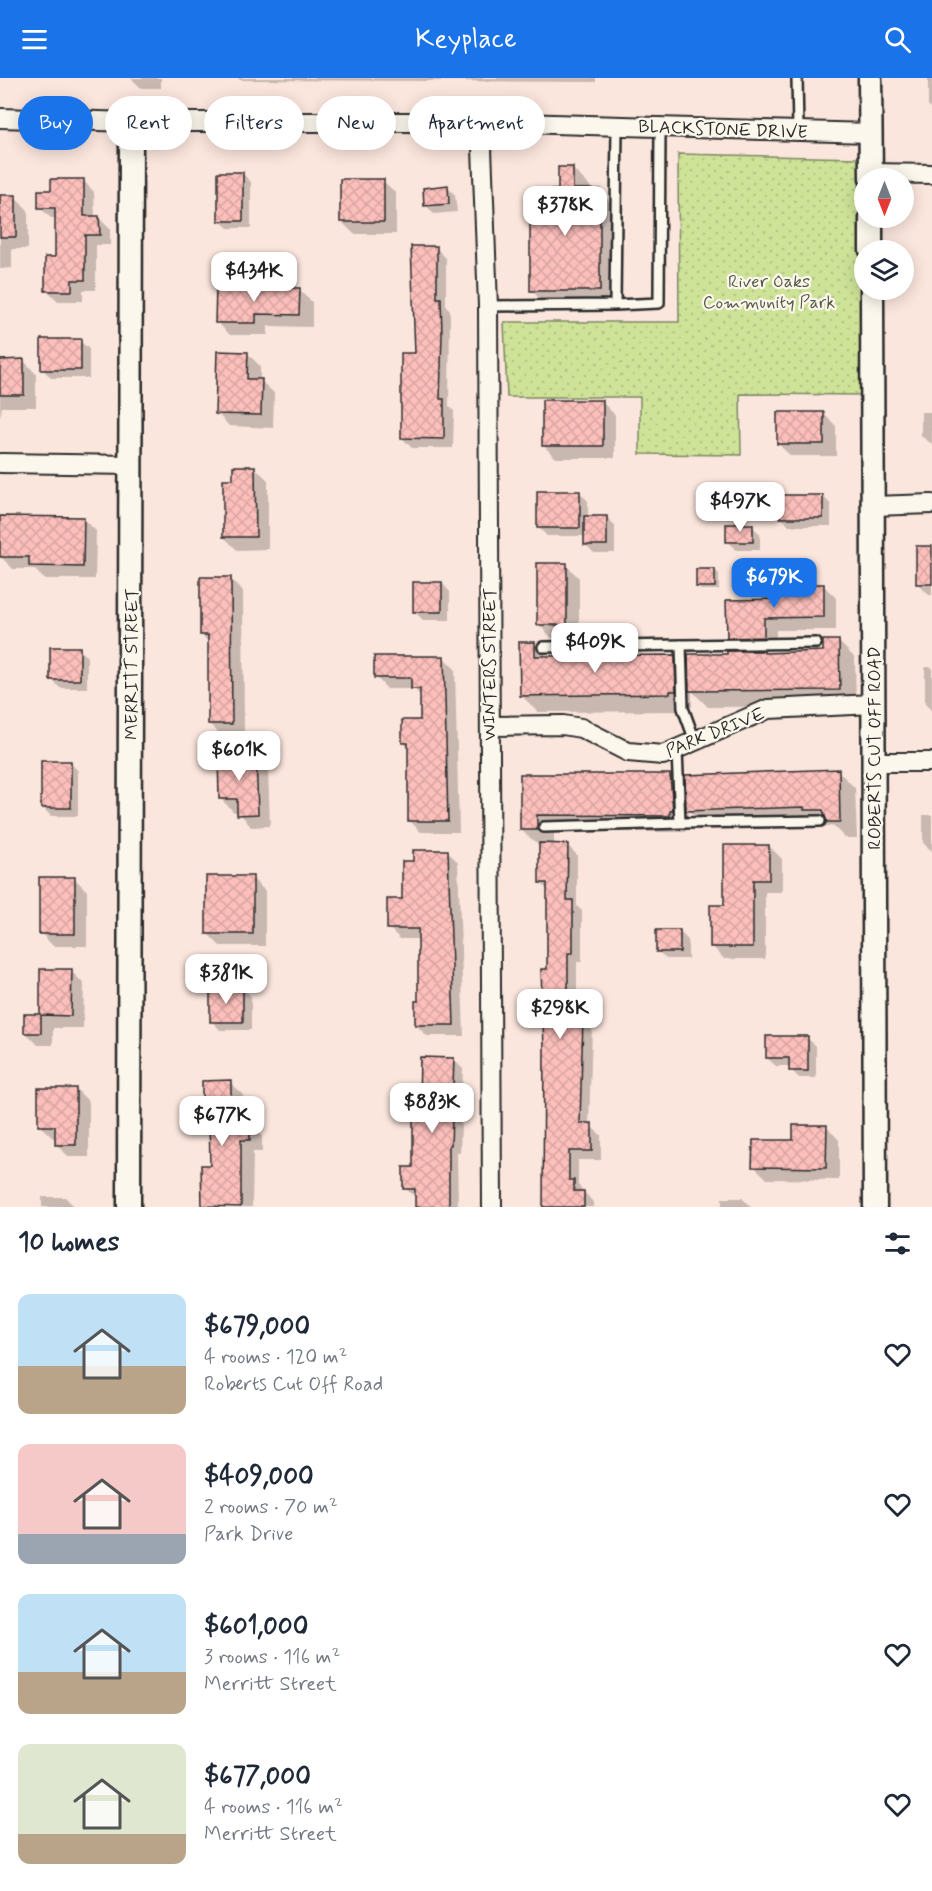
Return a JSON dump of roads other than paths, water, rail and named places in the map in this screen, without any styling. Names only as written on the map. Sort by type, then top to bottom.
[{"type":"street","points":[[870,78],[871,168]]},
{"type":"street","name":"BLACKSTONE DRIVE","points":[[0,118],[105,121]]},
{"type":"street","name":"BLACKSTONE DRIVE","points":[[192,122],[408,122]]},
{"type":"street","name":"BLACKSTONE DRIVE","points":[[545,124],[870,133]]},
{"type":"street","name":"MERRITT STREET","points":[[129,1207],[131,150]]},
{"type":"street","name":"WINTERS STREET","points":[[482,150],[488,306],[492,1207]]},
{"type":"street","points":[[914,175],[932,174]]},
{"type":"street","name":"ROBERTS CUT OFF ROAD","points":[[872,300],[875,1207]]},
{"type":"street","points":[[0,463],[132,465]]},
{"type":"street","points":[[873,506],[932,504]]},
{"type":"street","name":"PARK DRIVE","points":[[490,726],[563,725],[581,728],[628,752],[663,755],[768,709],[874,704]]},
{"type":"street","points":[[874,762],[932,762]]},
{"type":"lane","points":[[797,78],[798,131]]},
{"type":"lane","points":[[615,305],[617,126]]},
{"type":"lane","points":[[488,306],[659,303],[660,127]]},
{"type":"lane","points":[[543,647],[816,643]]},
{"type":"lane","points":[[681,645],[682,708],[695,741]]},
{"type":"lane","points":[[677,750],[680,823]]},
{"type":"lane","points":[[544,827],[820,821]]},
{"type":"park label","name":"River Oaks Community Park","points":[[769,291]]}]
